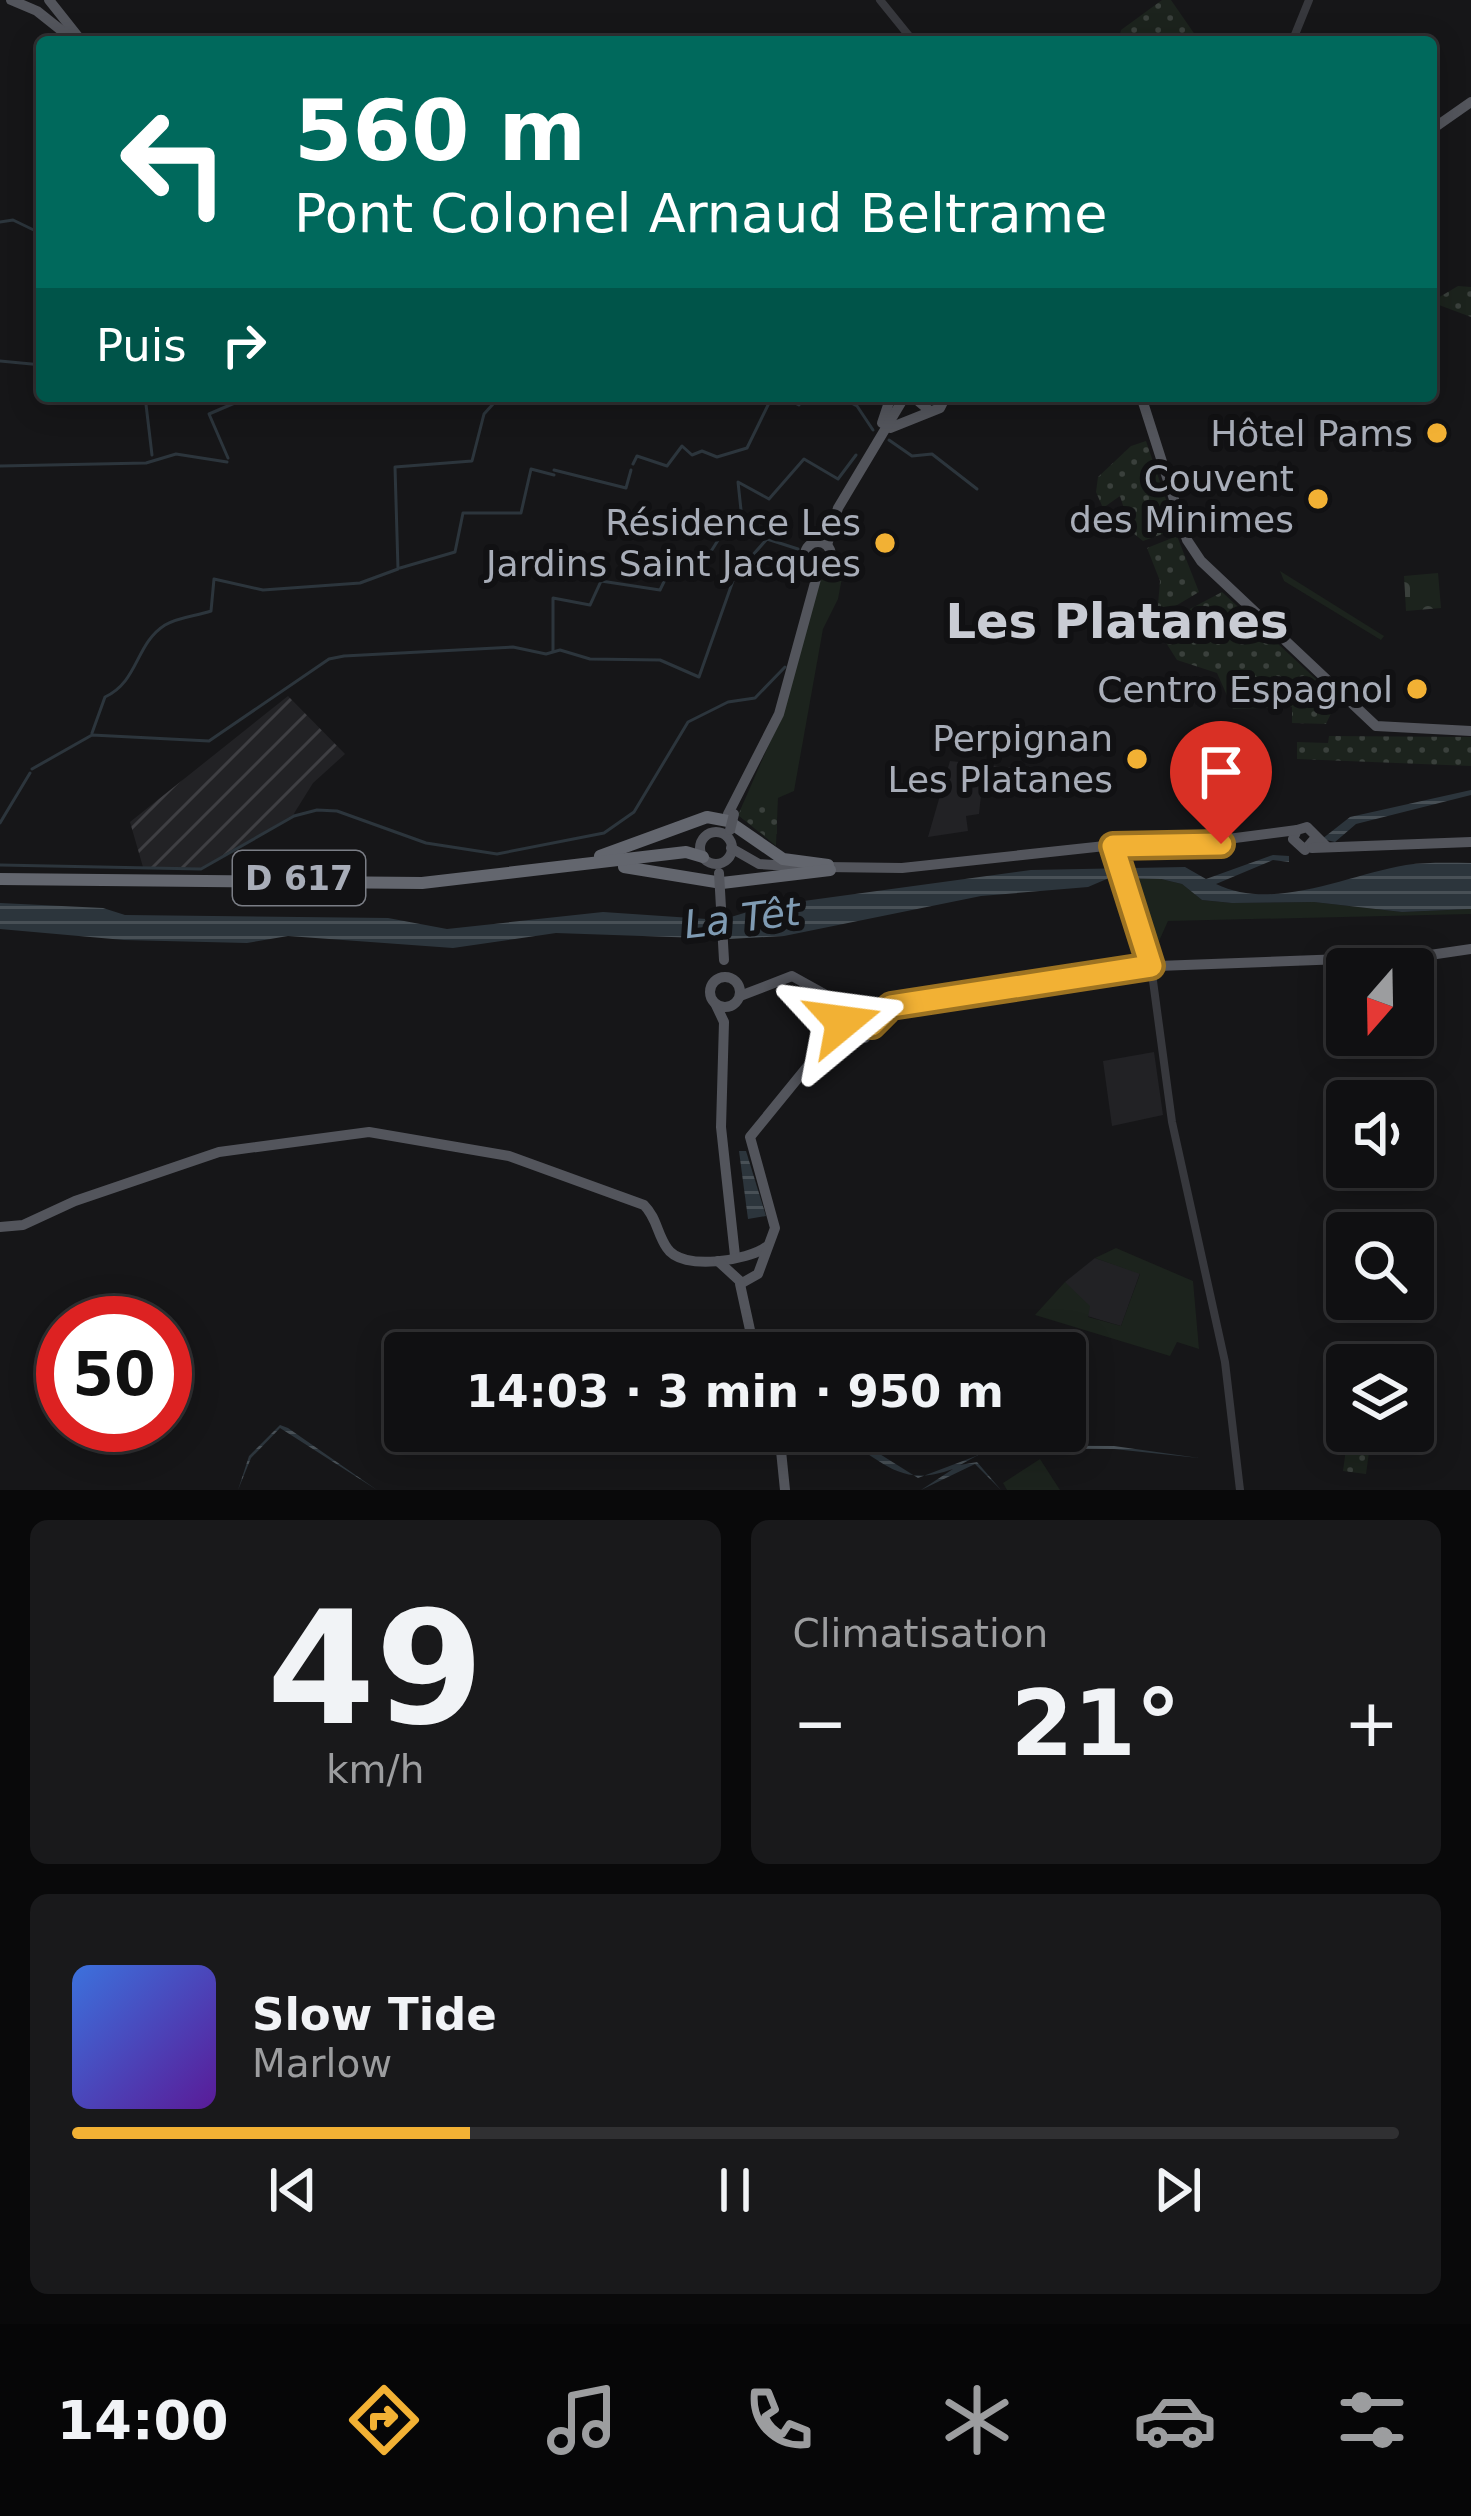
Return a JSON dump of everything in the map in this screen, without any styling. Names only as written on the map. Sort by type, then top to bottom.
[{"type":"highway","points":[[596,856],[706,817],[728,821],[783,859],[833,868]]},
{"type":"highway","name":"D 617","points":[[0,876],[410,878],[702,840]]},
{"type":"highway","name":"D 617","points":[[0,876],[370,884],[500,877],[721,851]]},
{"type":"highway","points":[[370,884],[467,886],[632,866],[722,883],[833,868]]},
{"type":"main road","points":[[10,0],[37,11],[71,36]]},
{"type":"main road","points":[[52,2],[75,36]]},
{"type":"main road","points":[[1437,126],[1471,102]]},
{"type":"main road","points":[[872,445],[889,402]]},
{"type":"main road","points":[[754,1332],[746,1293],[737,1282],[739,1260],[726,1132],[730,982],[721,851],[731,814],[782,704],[814,566],[806,550],[822,543],[872,445],[902,402]]},
{"type":"main road","points":[[913,402],[933,411]]},
{"type":"main road","points":[[872,445],[898,422],[933,411],[941,402]]},
{"type":"main road","points":[[1143,402],[1191,550],[1376,726],[1471,729]]},
{"type":"main road","points":[[814,566],[830,561],[822,543]]},
{"type":"main road","points":[[702,840],[768,868],[906,870],[1110,846],[1295,834],[1310,828],[1314,843]]},
{"type":"main road","points":[[1295,834],[1298,848],[1314,843],[1329,848],[1471,842]]},
{"type":"main road","points":[[1110,846],[1149,966]]},
{"type":"main road","points":[[0,1228],[23,1225],[75,1201],[232,1149],[369,1132],[514,1157],[644,1205],[677,1258],[739,1260],[775,1235],[750,1137],[819,1049],[864,1017],[891,1006],[1149,966],[1471,950]]},
{"type":"main road","points":[[755,1332],[754,1280],[739,1260],[721,1127],[724,1022],[710,991],[730,982],[760,988],[784,976],[806,980],[864,1017]]},
{"type":"main road","points":[[806,980],[838,1009],[844,1028],[865,1038],[864,1017]]},
{"type":"main road","points":[[716,1005],[730,982]]},
{"type":"main road","points":[[737,1282],[754,1280]]},
{"type":"main road","points":[[778,1452],[781,1490]]},
{"type":"street","points":[[880,0],[909,36]]},
{"type":"street","points":[[1294,36],[1309,0]]},
{"type":"street","points":[[1149,966],[1170,1126],[1210,1298],[1238,1490]]},
{"type":"shaded area","points":[[288,696],[345,754],[313,783],[293,815],[201,868],[143,867],[130,822]]},
{"type":"shaded area","points":[[950,761],[1036,770],[1035,778],[982,786],[979,814],[966,816],[968,831],[928,837]]},
{"type":"shaded area","points":[[1154,1052],[1163,1115],[1112,1126],[1103,1061]]},
{"type":"shaded area","points":[[1095,1258],[1140,1273],[1121,1326],[1087,1316],[1065,1282]]},
{"type":"green space","points":[[1162,0],[1171,0],[1196,36],[1120,36],[1121,30]]},
{"type":"green space","points":[[1458,286],[1471,287],[1471,317],[1437,304],[1437,298]]},
{"type":"green space","points":[[1146,441],[1176,529],[1143,541],[1123,525],[1127,518],[1120,496],[1103,508],[1096,492],[1098,477],[1131,446]]},
{"type":"green space","points":[[1177,536],[1199,592],[1157,617],[1160,581],[1147,548]]},
{"type":"green space","points":[[839,562],[844,568],[838,599],[823,629],[794,791],[778,798],[776,846],[738,815],[777,726],[818,576]]},
{"type":"green space","points":[[1280,571],[1384,636],[1381,640],[1284,581]]},
{"type":"green space","points":[[1438,573],[1441,608],[1406,611],[1404,576]]},
{"type":"green space","points":[[1222,592],[1344,705],[1333,709],[1326,724],[1292,723],[1292,707],[1233,709],[1217,673],[1177,660],[1156,627]]},
{"type":"green space","points":[[1329,736],[1471,737],[1471,766],[1297,759],[1297,742],[1328,743]]},
{"type":"green space","points":[[744,804],[777,804],[777,834],[765,836],[738,815]]},
{"type":"green space","points":[[1127,878],[1182,884],[1202,900],[1314,902],[1402,912],[1471,909],[1471,914],[1168,921],[1155,950],[1156,959]]},
{"type":"green space","points":[[1116,1248],[1193,1281],[1199,1349],[1177,1342],[1170,1356],[1035,1315],[1065,1282],[1090,1306],[1088,1317],[1121,1326],[1140,1274],[1095,1258]]},
{"type":"green space","points":[[1346,1452],[1369,1452],[1366,1474],[1343,1471]]},
{"type":"green space","points":[[1040,1459],[1060,1490],[1007,1490],[1003,1483]]},
{"type":"water","points":[[1471,790],[1471,795],[1356,824],[1335,842],[1322,839],[1350,817]]},
{"type":"water","name":"La Têt","points":[[1273,855],[1289,856],[1289,862],[1273,860],[1216,884],[1238,892],[1286,893],[1406,865],[1471,863],[1471,909],[1402,912],[1314,902],[1232,903],[1202,900],[1182,884],[1161,879],[1109,878],[1088,887],[981,896],[784,936],[729,939],[556,933],[453,948],[288,936],[247,943],[124,940],[0,929],[0,903],[103,908],[125,915],[388,918],[447,929],[603,912],[721,920],[767,906],[1031,870],[1185,867],[1206,879]]},
{"type":"water","points":[[739,1151],[746,1151],[766,1216],[748,1219]]},
{"type":"water","points":[[280,1425],[377,1490],[280,1428],[251,1458],[238,1490],[249,1456]]},
{"type":"water","points":[[1086,1446],[1199,1458],[1114,1449]]},
{"type":"water","points":[[865,1452],[876,1452],[913,1475]]},
{"type":"water","points":[[984,1452],[960,1465],[977,1462],[1001,1490],[975,1464],[921,1490],[953,1469],[926,1475]]},
{"type":"waterway","points":[[0,222],[13,220],[36,231]]},
{"type":"waterway","points":[[0,361],[36,364]]},
{"type":"waterway","points":[[146,402],[152,455]]},
{"type":"waterway","points":[[228,458],[209,414],[237,402]]},
{"type":"waterway","points":[[92,733],[105,697],[124,682],[155,633],[176,620],[211,611],[214,579],[263,590],[360,583],[398,569],[395,467],[472,461],[484,414],[493,402]]},
{"type":"waterway","points":[[793,402],[801,402]]},
{"type":"waterway","points":[[849,402],[873,430]]},
{"type":"waterway","points":[[633,464],[637,456],[667,466],[682,446],[692,455],[702,451],[717,457],[747,448],[769,403]]},
{"type":"waterway","points":[[889,440],[912,456],[932,454],[977,489]]},
{"type":"waterway","points":[[0,466],[146,463],[176,454],[227,462]]},
{"type":"waterway","points":[[729,522],[741,510],[738,482],[769,499],[804,459],[838,479],[856,455]]},
{"type":"waterway","points":[[400,568],[455,552],[463,513],[521,513],[531,469],[554,475]]},
{"type":"waterway","points":[[554,470],[626,488],[631,470]]},
{"type":"waterway","points":[[553,651],[553,598],[590,605],[601,581],[660,590],[673,563],[703,564],[727,526]]},
{"type":"waterway","points":[[32,769],[92,735],[209,741],[329,659],[344,656],[513,647],[546,654],[560,650],[590,659],[660,660],[699,677],[735,575],[767,539],[798,549]]},
{"type":"waterway","points":[[0,865],[201,869],[294,816],[317,810],[337,811],[426,843],[497,854],[604,833],[634,812],[688,722],[728,702],[755,698],[785,667]]},
{"type":"waterway","points":[[0,823],[30,773]]},
{"type":"place","name":"Hôtel Pams","points":[[1437,433]]},
{"type":"place","name":"Couvent des Minimes","points":[[1318,499]]},
{"type":"place","name":"Résidence Les Jardins Saint Jacques","points":[[885,543]]},
{"type":"place","name":"Centro Espagnol","points":[[1417,689]]},
{"type":"place","name":"Perpignan Les Platanes","points":[[1137,759]]},
{"type":"district","name":"Les Platanes","points":[[1117,621]]},
{"type":"route","points":[[843,1022],[851,1012],[860,1012],[872,1025],[891,1006],[1151,966],[1123,888],[1114,844],[1221,844]]}]
